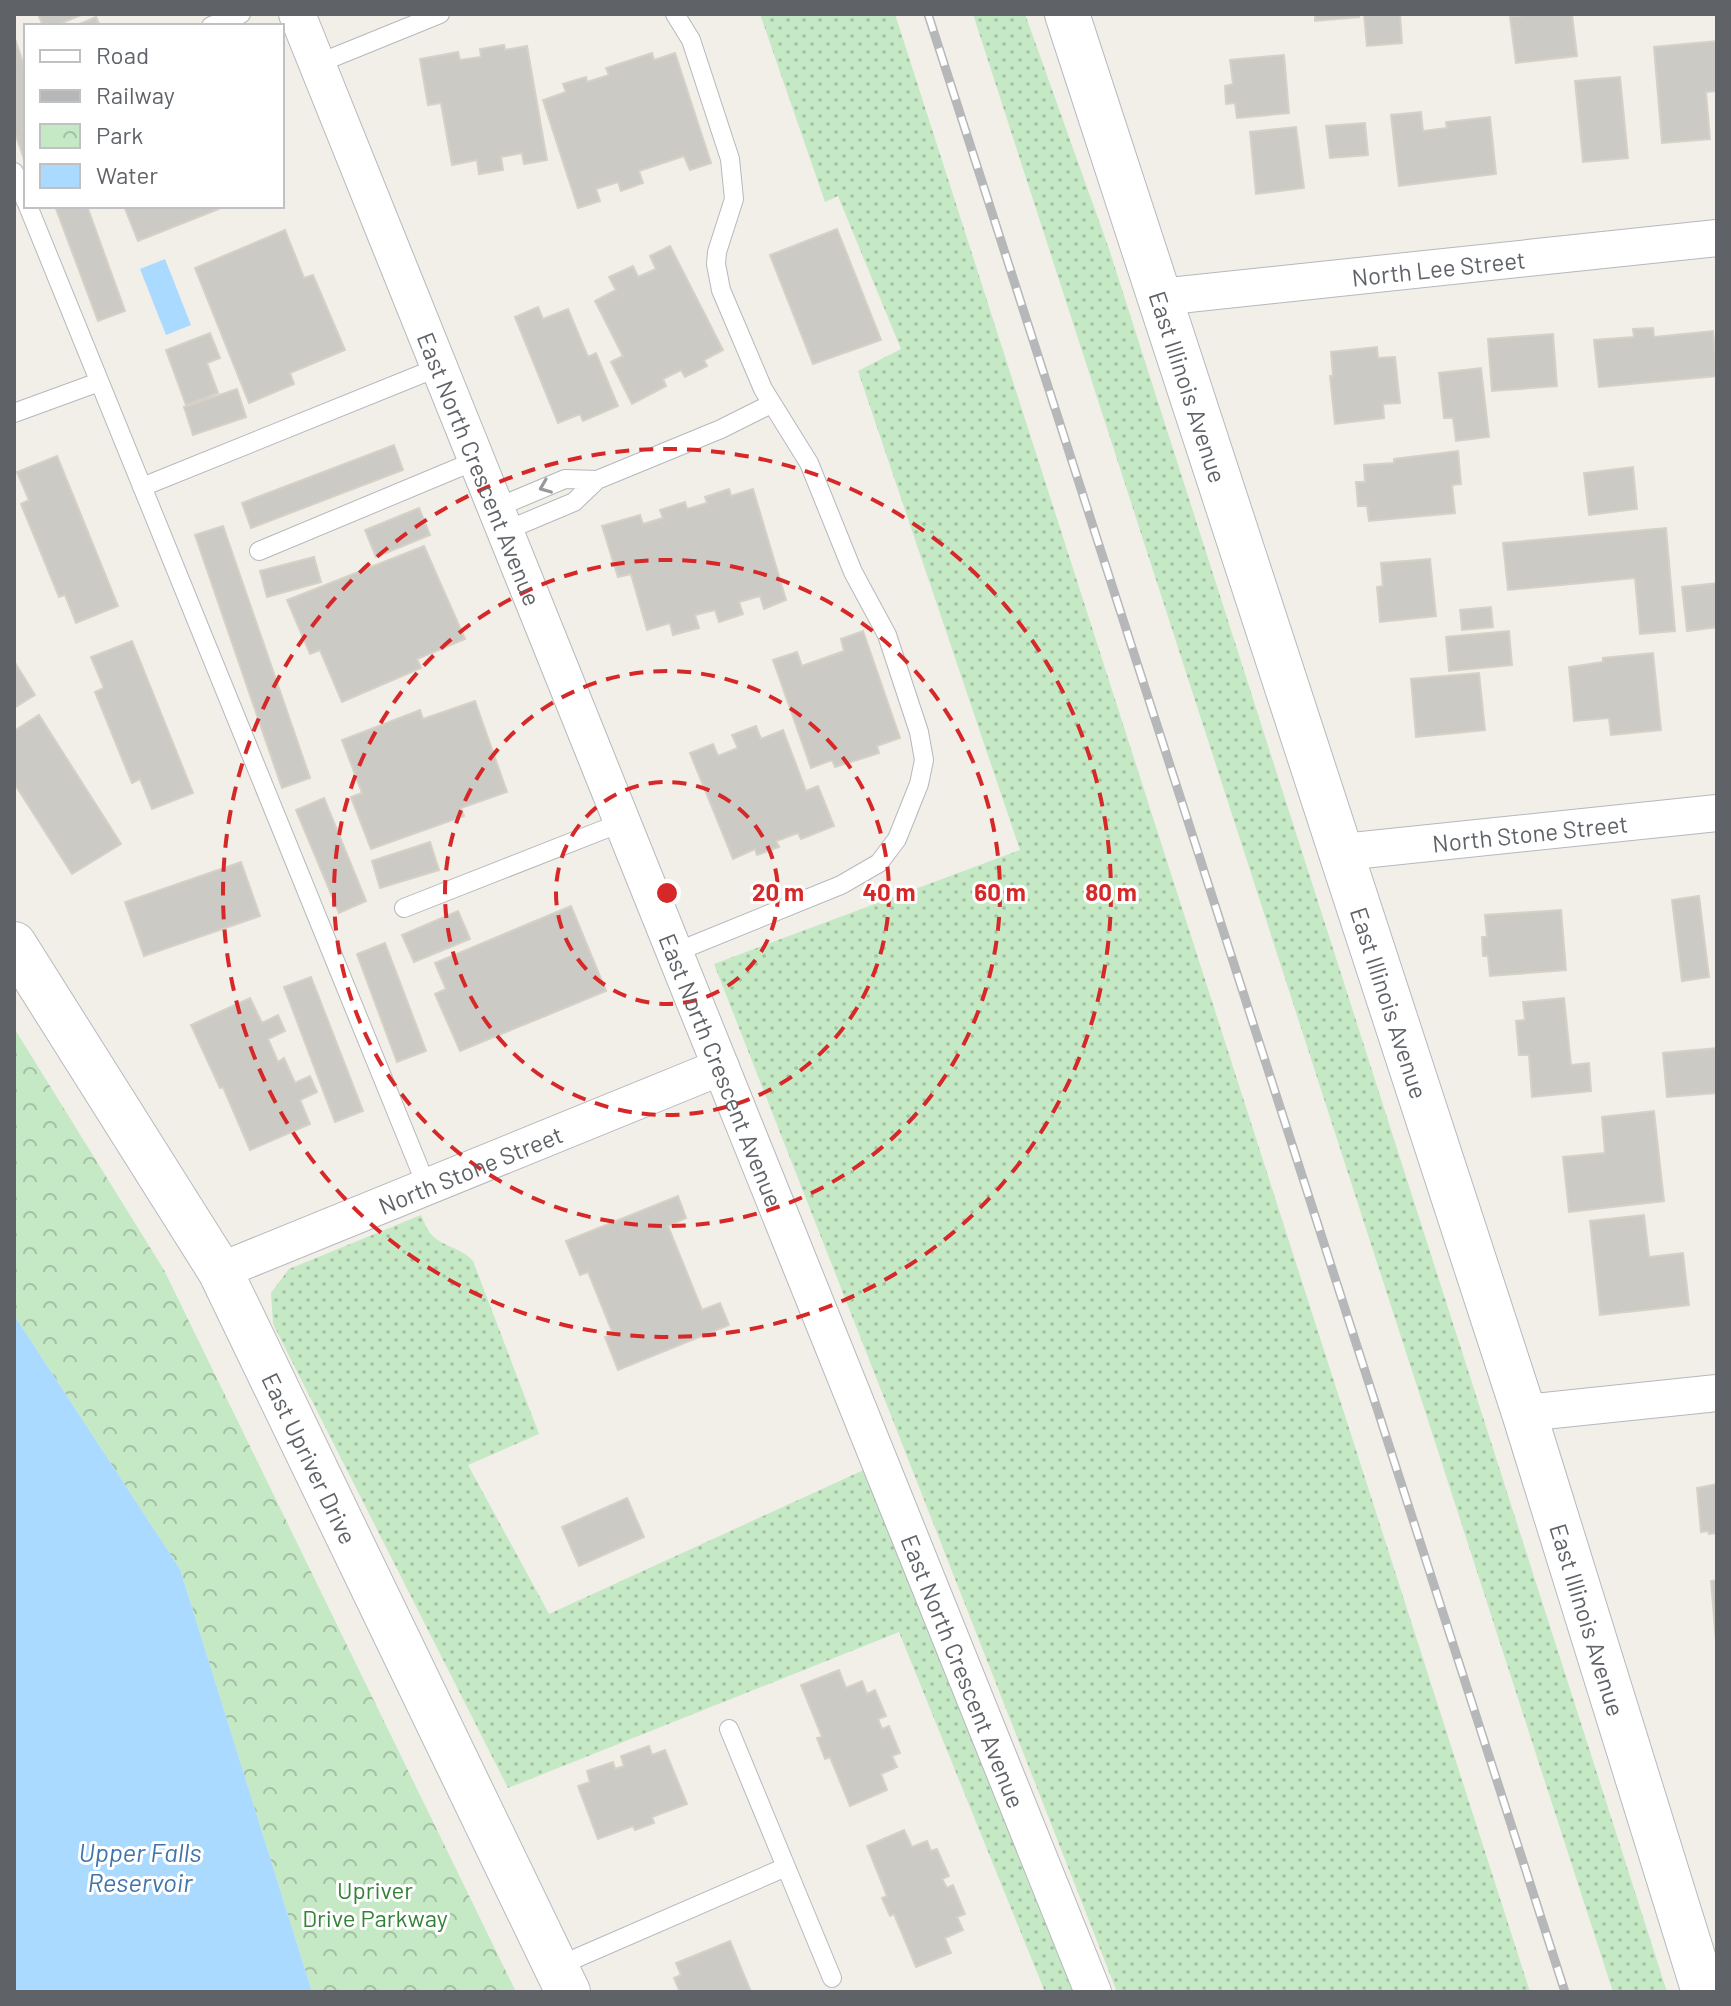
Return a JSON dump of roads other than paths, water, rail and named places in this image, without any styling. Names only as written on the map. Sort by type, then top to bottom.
[{"type":"main road","name":"East Illinois Avenue","points":[[1067,14],[1343,852],[1706,1978]]},
{"type":"main road","name":"East Upriver Drive","points":[[14,944],[220,1271],[562,1979]]},
{"type":"street","name":"East North Crescent Avenue","points":[[297,14],[1093,1992]]},
{"type":"street","name":"North Lee Street","points":[[1160,297],[1717,238]]},
{"type":"street","name":"North Stone Street","points":[[1343,852],[1717,813]]},
{"type":"street","name":"North Stone Street","points":[[220,1271],[721,1067]]},
{"type":"street","points":[[1524,1413],[1717,1393]]},
{"type":"lane","points":[[216,24],[241,14]]},
{"type":"lane","points":[[317,64],[440,14]]},
{"type":"lane","points":[[675,14],[691,40],[734,180],[732,207],[717,252],[718,276],[749,359],[771,404],[814,473],[853,572],[887,635],[919,732],[924,760],[923,773],[897,839],[868,872],[676,952]]},
{"type":"lane","points":[[14,172],[24,197]]},
{"type":"lane","points":[[29,208],[427,1187]]},
{"type":"lane","points":[[142,487],[439,367]]},
{"type":"lane","points":[[14,413],[99,382]]},
{"type":"lane","points":[[501,519],[565,479],[597,480],[721,429],[771,404]]},
{"type":"lane","points":[[259,551],[477,460]]},
{"type":"lane","points":[[404,908],[623,822]]},
{"type":"lane","points":[[729,1729],[832,1978]]},
{"type":"lane","points":[[562,1979],[786,1867]]},
{"type":"water","points":[[165,259],[191,325],[166,335],[140,269]]},
{"type":"water","name":"Upper Falls Reservoir","points":[[14,1315],[180,1569],[312,1992],[14,1992]]},
{"type":"railway","points":[[928,14],[1565,1992]]},
{"type":"park label","name":"Upriver Drive Parkway","points":[[375,1903]]}]
